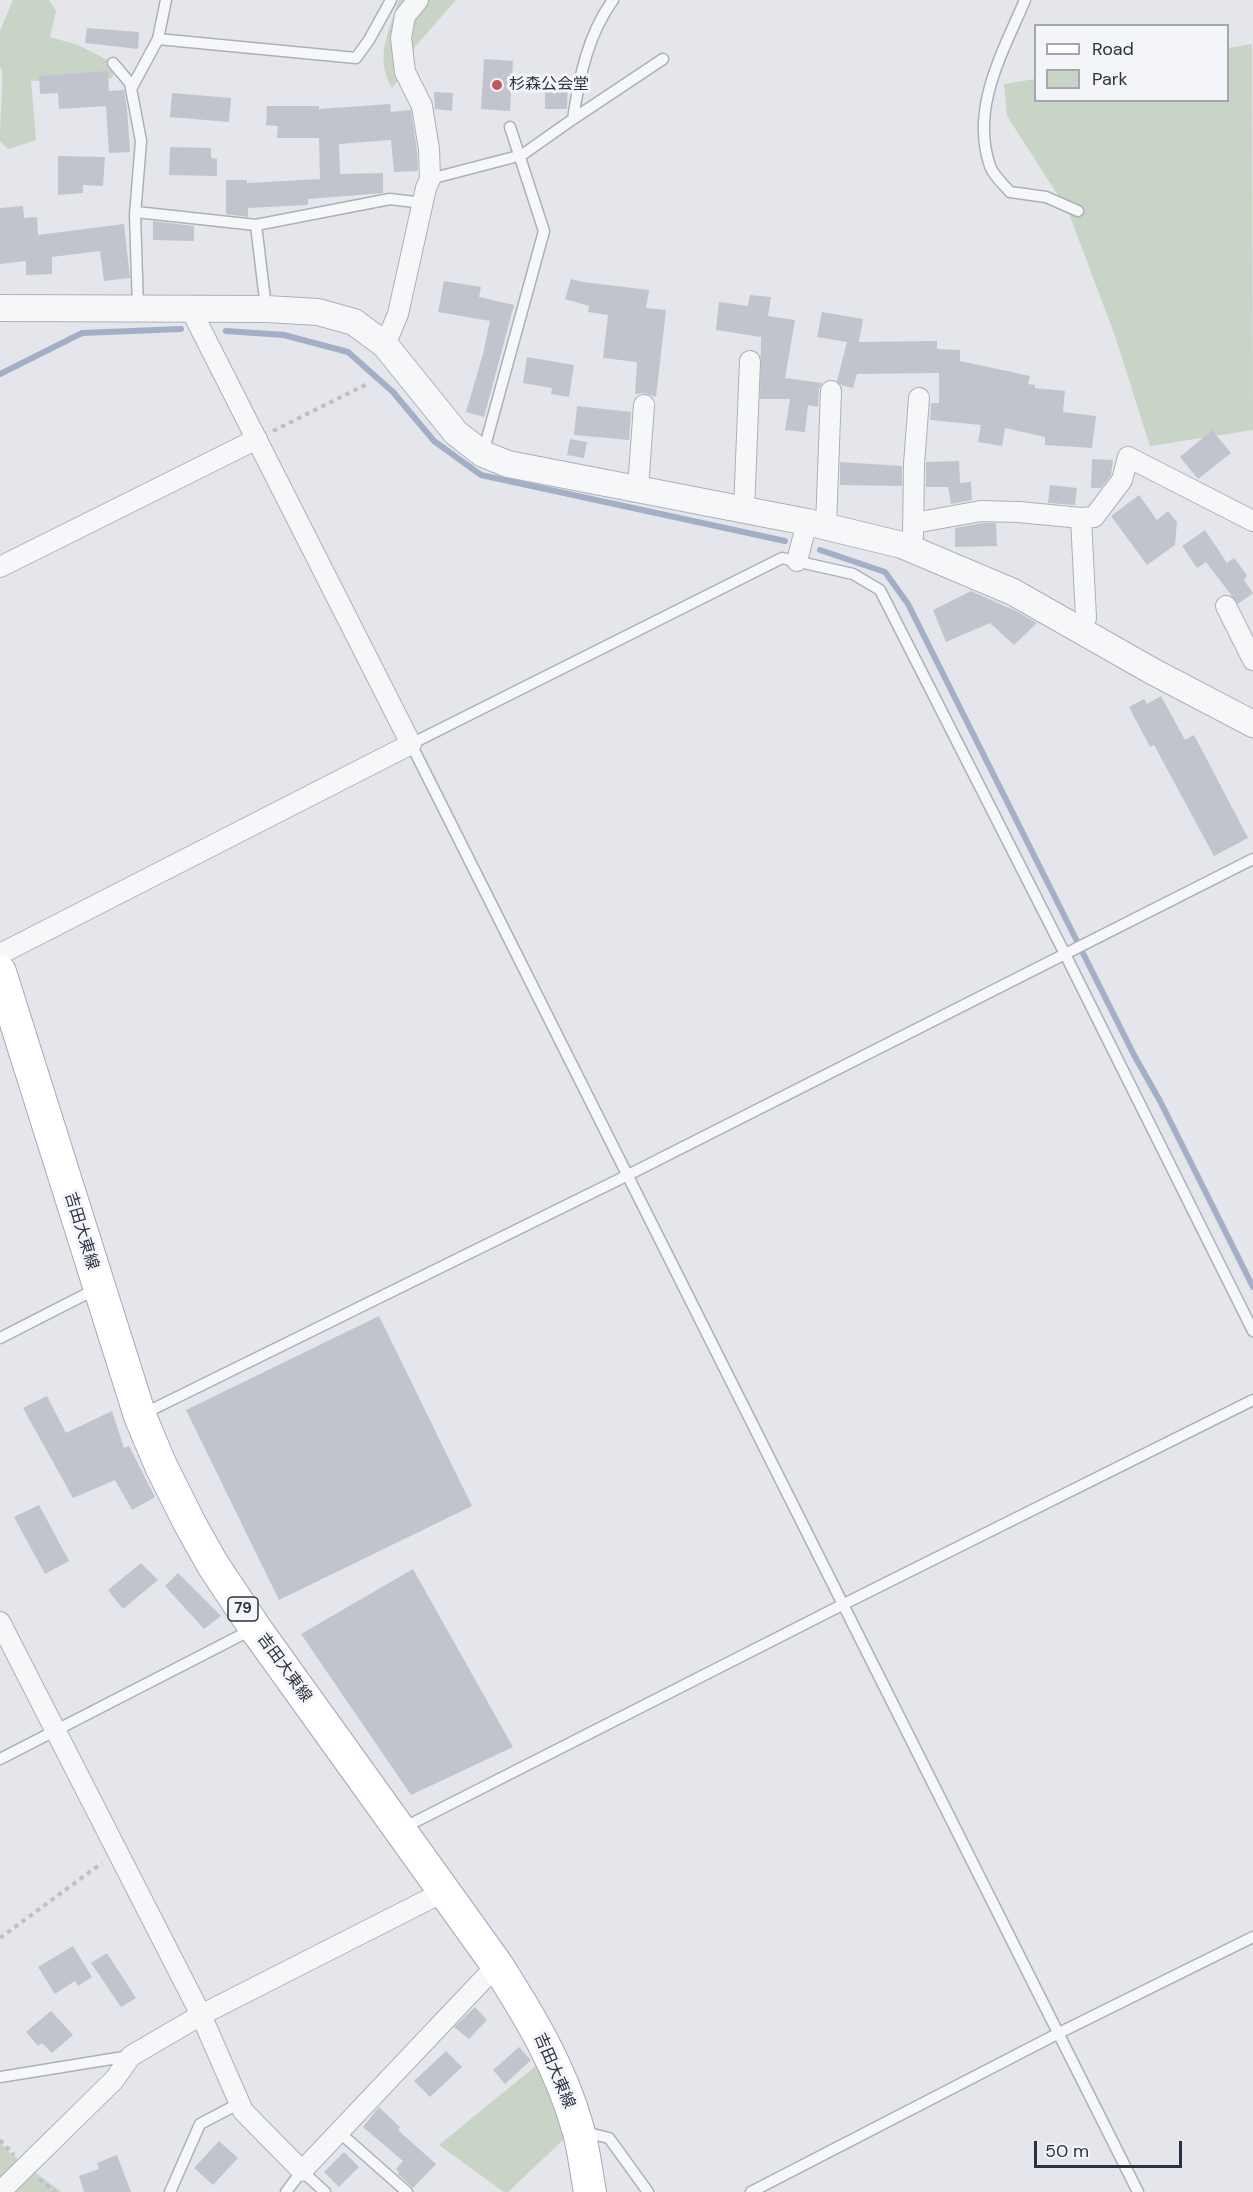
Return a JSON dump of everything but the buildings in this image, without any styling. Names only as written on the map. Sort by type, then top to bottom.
[{"type":"main road","name":"吉田大東線","points":[[0,972],[99,1288],[141,1416],[161,1466],[213,1565],[255,1628],[496,1965],[544,2043],[567,2094],[579,2131],[590,2192]]},
{"type":"street","points":[[385,345],[398,314],[430,179],[429,149],[422,106],[405,72],[401,38],[405,16],[418,0]]},
{"type":"street","points":[[0,308],[266,309],[318,312],[354,322],[385,345],[456,433],[483,454],[508,464],[817,524],[912,536],[1152,671],[1253,724]]},
{"type":"street","points":[[0,954],[411,744],[190,308]]},
{"type":"street","points":[[744,510],[750,362]]},
{"type":"street","points":[[797,561],[817,524],[831,391]]},
{"type":"street","points":[[912,536],[919,398]]},
{"type":"street","points":[[638,488],[644,405]]},
{"type":"street","points":[[0,567],[257,439]]},
{"type":"street","points":[[912,536],[981,511],[1094,517],[1122,480],[1128,457],[1253,521]]},
{"type":"street","points":[[1082,518],[1086,618],[1082,630]]},
{"type":"street","points":[[1226,606],[1253,660]]},
{"type":"street","points":[[0,1622],[201,2015],[243,2110],[302,2171],[496,1965]]},
{"type":"street","points":[[0,2192],[114,2080],[131,2056],[201,2015],[443,1892]]},
{"type":"lane","points":[[131,89],[158,39],[166,0]]},
{"type":"lane","points":[[158,39],[356,58],[369,40],[391,0]]},
{"type":"lane","points":[[573,119],[578,78],[602,16],[614,0]]},
{"type":"lane","points":[[1024,0],[988,92],[984,108],[985,139],[990,168],[1010,192],[1046,196],[1078,211]]},
{"type":"lane","points":[[430,179],[519,156],[663,59]]},
{"type":"lane","points":[[113,63],[130,82],[141,141],[136,212],[138,308]]},
{"type":"lane","points":[[483,454],[544,231],[510,127]]},
{"type":"lane","points":[[136,212],[256,225],[390,199],[423,203]]},
{"type":"lane","points":[[256,225],[266,309]]},
{"type":"lane","points":[[1138,2192],[411,744],[782,558],[853,574],[880,590],[1069,952],[1253,1331]]},
{"type":"lane","points":[[141,1416],[628,1175],[1253,859]]},
{"type":"lane","points":[[0,1338],[99,1288]]},
{"type":"lane","points":[[400,1829],[1253,1400]]},
{"type":"lane","points":[[0,1759],[255,1628]]},
{"type":"lane","points":[[751,2192],[1059,2033],[1253,1937]]},
{"type":"lane","points":[[0,2077],[131,2056]]},
{"type":"lane","points":[[170,2192],[200,2124],[240,2103]]},
{"type":"lane","points":[[579,2131],[609,2138],[648,2192]]},
{"type":"lane","points":[[339,2132],[407,2192]]},
{"type":"lane","points":[[286,2192],[302,2171],[325,2192]]},
{"type":"path","points":[[257,439],[369,383]]},
{"type":"path","points":[[0,1938],[117,1852]]},
{"type":"green space","points":[[13,0],[49,0],[56,11],[50,37],[78,45],[117,65],[112,78],[31,81],[36,140],[8,149],[0,141],[2,69],[0,68],[0,31]]},
{"type":"green space","points":[[399,0],[456,0],[414,48],[413,63],[392,88],[384,66],[384,55],[388,33]]},
{"type":"green space","points":[[1252,44],[1253,430],[1150,446],[1115,336],[1068,211],[1007,116],[1004,84],[1034,79],[1034,102],[1229,102],[1229,48]]},
{"type":"green space","points":[[537,2065],[565,2138],[508,2192],[504,2192],[439,2145]]},
{"type":"green space","points":[[0,2142],[9,2152],[61,2192],[0,2192]]},
{"type":"waterway","points":[[0,374],[82,333],[181,329]]},
{"type":"waterway","points":[[226,331],[284,335],[348,352],[393,392],[434,441],[481,475],[785,541]]},
{"type":"waterway","points":[[820,550],[885,572],[908,604],[1253,1287]]},
{"type":"place","name":"杉森公会堂","points":[[497,85]]}]
